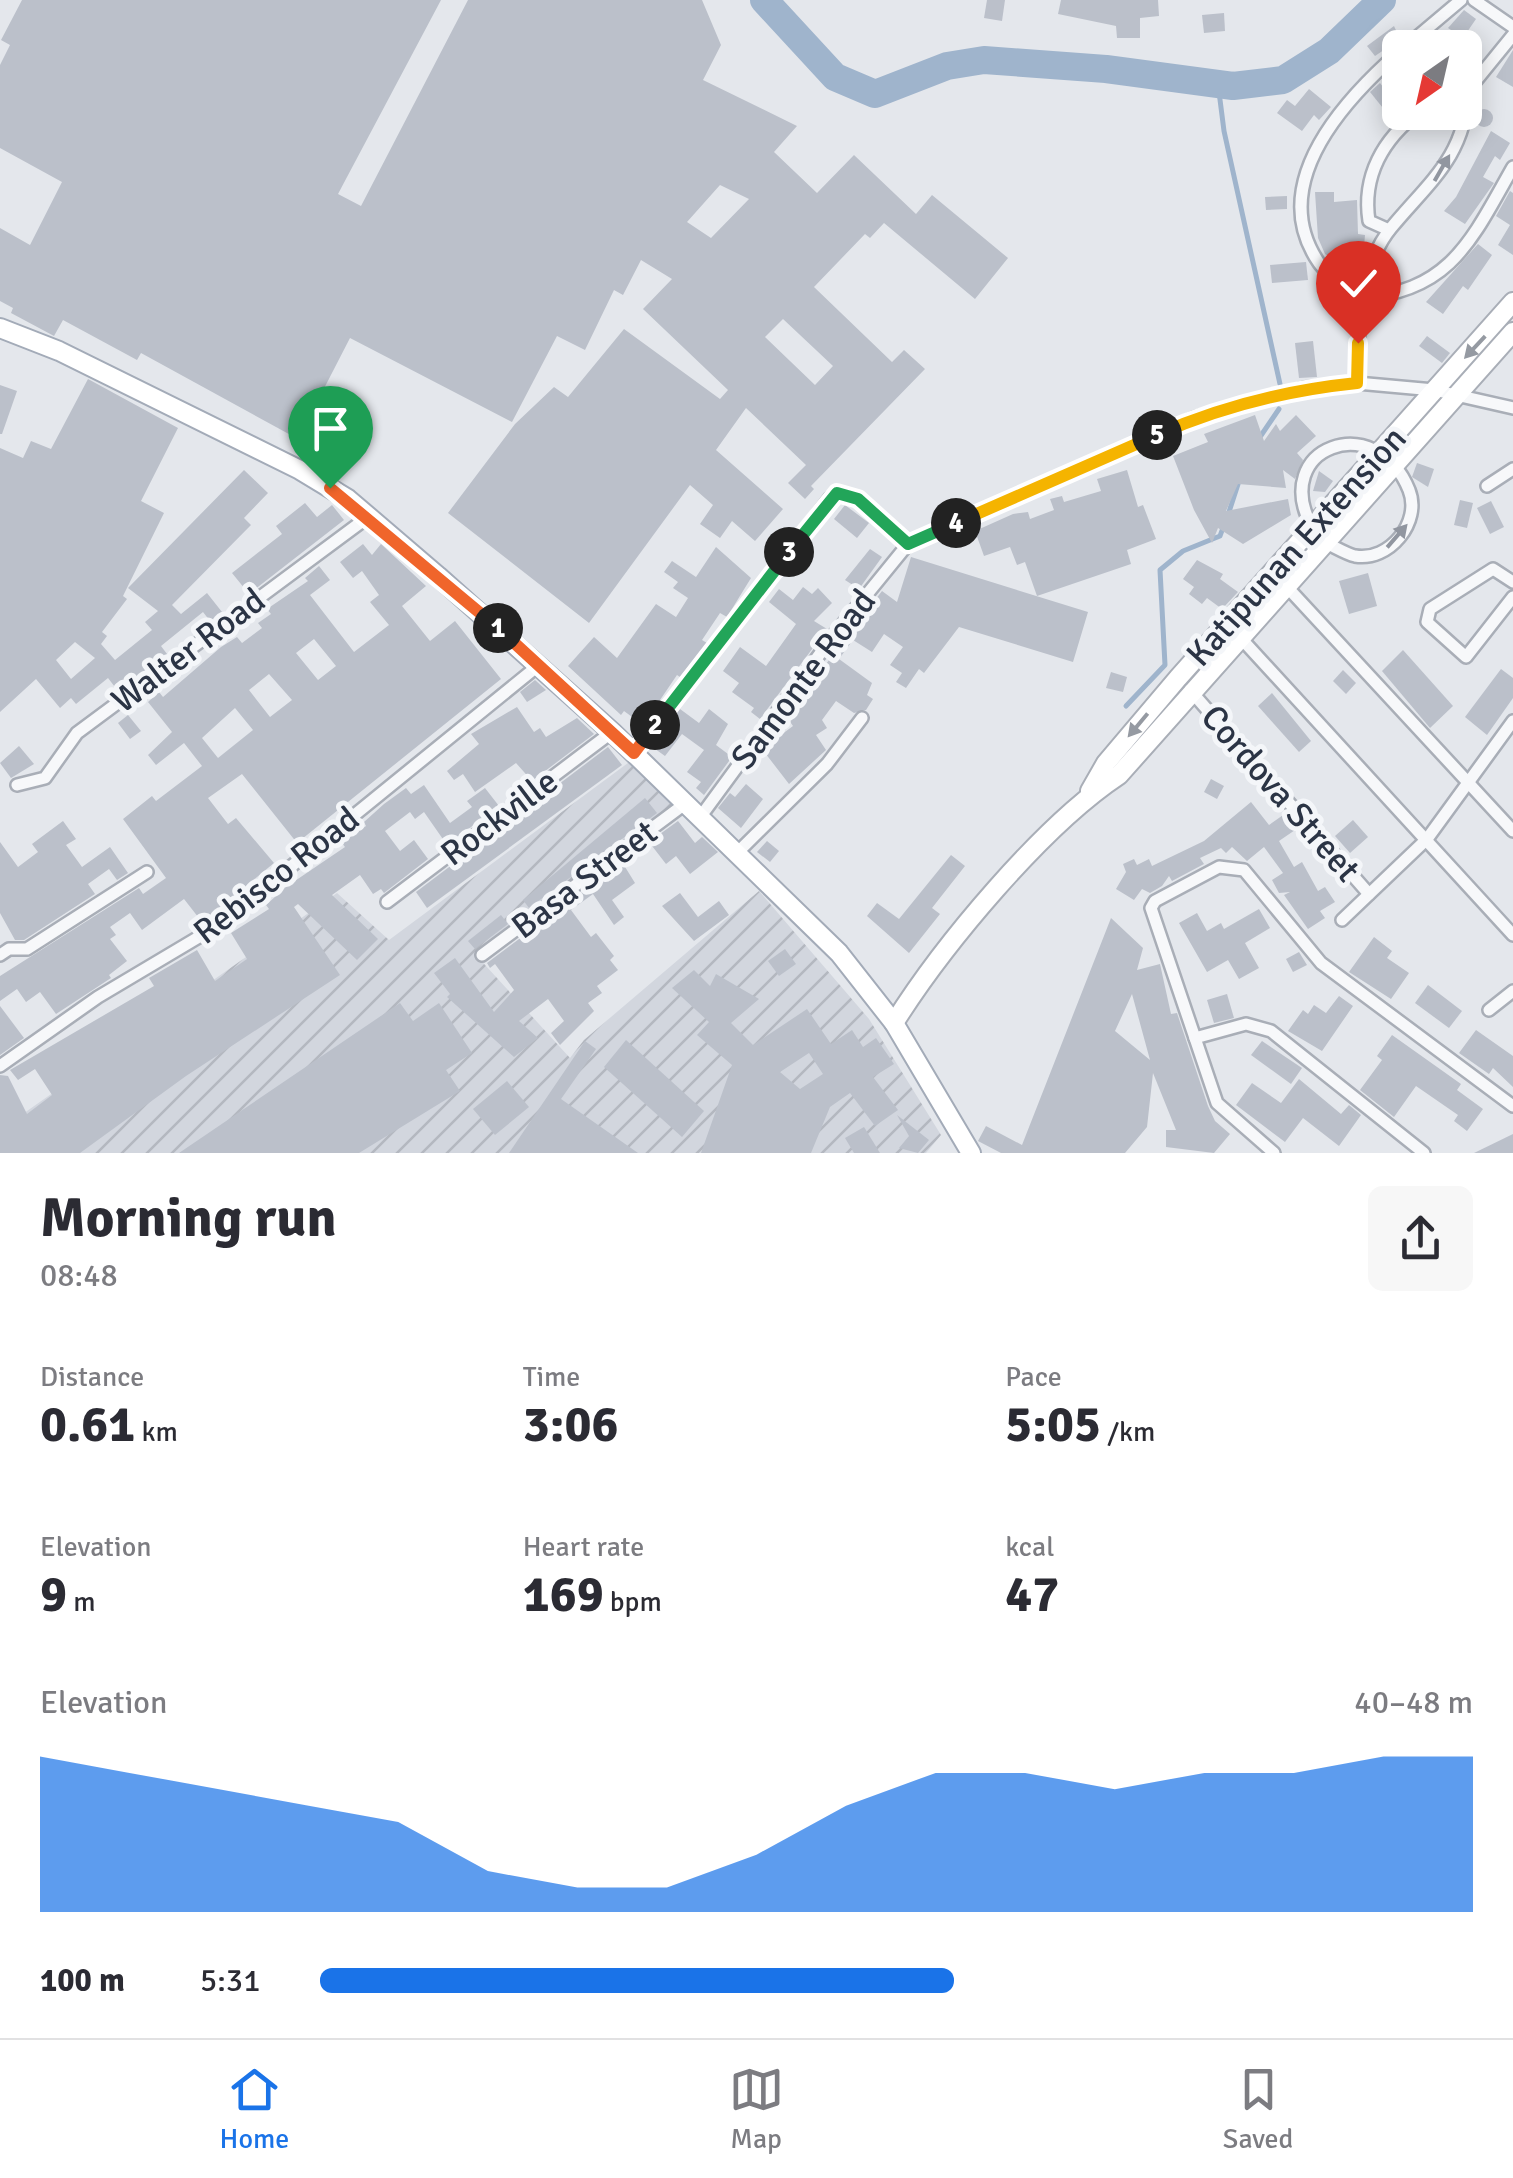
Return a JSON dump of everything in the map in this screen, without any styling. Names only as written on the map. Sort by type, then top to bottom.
[{"type":"main road","name":"Katipunan Extension","points":[[1088,796],[1106,763],[1178,678],[1513,302]]},
{"type":"main road","points":[[0,328],[58,352],[300,470],[368,517],[612,732],[839,952],[894,1024],[931,1093],[971,1153]]},
{"type":"main road","name":"Katipunan Extension","points":[[894,1024],[918,986],[968,923],[1088,796],[1119,775],[1513,332]]},
{"type":"street","points":[[1425,30],[1462,0]]},
{"type":"street","points":[[1474,0],[1513,26]]},
{"type":"street","points":[[1482,74],[1513,36]]},
{"type":"street","points":[[1382,68],[1348,100],[1304,177],[1301,224],[1319,264],[1360,298],[1391,296],[1436,278],[1454,262],[1513,167]]},
{"type":"street","points":[[1389,230],[1369,222],[1370,176],[1384,148],[1402,130]]},
{"type":"street","points":[[1357,383],[1360,298],[1389,230],[1436,181],[1464,130]]},
{"type":"street","name":"Samonte Road","points":[[701,816],[833,636],[908,544],[1194,418],[1305,388],[1357,383],[1434,390],[1513,408]]},
{"type":"street","points":[[1312,528],[1302,508],[1300,487],[1314,460],[1339,444],[1360,443],[1380,451],[1395,465],[1411,493],[1411,518],[1400,539],[1380,553],[1356,556],[1326,543]]},
{"type":"street","points":[[1487,486],[1513,470]]},
{"type":"street","points":[[634,753],[830,498],[837,493],[858,499],[908,544]]},
{"type":"street","name":"Walter Road","points":[[16,785],[46,778],[76,733],[368,517]]},
{"type":"street","points":[[1513,582],[1494,569],[1482,573],[1430,609],[1426,622],[1466,657],[1513,596]]},
{"type":"street","points":[[1288,588],[1513,831]]},
{"type":"street","points":[[1227,624],[1513,935]]},
{"type":"street","name":"Rebisco Road","points":[[0,1066],[98,997],[218,925],[539,665]]},
{"type":"street","name":"Cordova Street","points":[[1178,678],[1369,894]]},
{"type":"street","points":[[738,852],[828,764],[862,718]]},
{"type":"street","points":[[1342,920],[1427,839],[1513,721]]},
{"type":"street","name":"Rockville","points":[[387,902],[612,732]]},
{"type":"street","name":"Basa Street","points":[[482,955],[686,803]]},
{"type":"street","points":[[1274,1153],[1218,1103],[1151,908],[1220,867],[1232,865],[1256,879],[1321,963],[1513,1106]]},
{"type":"street","points":[[0,934],[4,952],[27,949],[147,872]]},
{"type":"street","points":[[1490,1010],[1513,991]]},
{"type":"street","points":[[1196,1038],[1246,1024],[1271,1031],[1424,1153]]},
{"type":"shaded area","points":[[632,760],[678,802],[475,954],[570,1058],[584,1040],[759,891],[869,1019],[941,1135],[926,1153],[0,1153],[0,1130],[337,893],[389,940]]},
{"type":"building","points":[[22,0],[441,0],[338,194],[361,206],[468,0],[702,0],[721,45],[703,80],[797,126],[774,152],[817,193],[854,155],[916,214],[932,195],[1008,258],[975,299],[884,223],[870,238],[865,234],[814,287],[892,362],[904,350],[925,369],[811,486],[814,489],[805,499],[788,483],[806,465],[746,408],[716,450],[783,509],[755,541],[732,521],[720,538],[700,524],[713,505],[690,485],[589,623],[448,513],[515,424],[554,387],[568,397],[624,329],[720,399],[728,390],[643,309],[672,279],[641,260],[623,295],[614,290],[585,350],[557,336],[512,422],[350,338],[298,439],[141,353],[137,360],[63,320],[54,336],[11,313],[13,308],[0,301],[0,228],[30,245],[62,182],[0,148],[0,65],[10,45],[1,40]],"holes":[[[720,185],[749,199],[711,238],[687,222]],[[783,319],[833,366],[815,385],[765,337]]]},
{"type":"building","points":[[987,0],[1005,0],[1002,21],[984,18]]},
{"type":"building","points":[[1061,0],[1158,0],[1159,16],[1140,18],[1140,38],[1117,38],[1116,26],[1058,14]]},
{"type":"building","points":[[1464,10],[1476,19],[1468,30],[1448,28]]},
{"type":"building","points":[[1224,13],[1225,31],[1204,33],[1202,15]]},
{"type":"building","points":[[1382,35],[1382,51],[1375,56],[1367,46]]},
{"type":"building","points":[[1513,50],[1513,87],[1496,77]]},
{"type":"building","points":[[1380,83],[1382,107],[1370,92]]},
{"type":"building","points":[[1309,89],[1331,107],[1319,120],[1314,115],[1302,131],[1277,113],[1287,100],[1295,106]]},
{"type":"building","points":[[1482,110],[1491,111],[1491,125],[1482,126]]},
{"type":"building","points":[[1491,131],[1510,143],[1500,160],[1495,156],[1483,177],[1494,183],[1465,224],[1444,211],[1456,197]]},
{"type":"building","points":[[1510,191],[1513,255],[1498,245],[1510,225],[1496,216]]},
{"type":"building","points":[[1315,192],[1334,192],[1334,202],[1357,200],[1358,234],[1365,235],[1357,273],[1325,254],[1318,238]]},
{"type":"building","points":[[1287,196],[1287,209],[1266,210],[1265,197]]},
{"type":"building","points":[[1478,244],[1492,255],[1468,290],[1463,286],[1443,314],[1426,302]]},
{"type":"building","points":[[1306,262],[1308,280],[1272,283],[1270,265]]},
{"type":"building","points":[[1427,336],[1450,353],[1442,363],[1419,346]]},
{"type":"building","points":[[1313,341],[1317,377],[1299,378],[1295,343]]},
{"type":"building","points":[[88,379],[178,428],[141,501],[164,513],[123,596],[127,599],[102,632],[107,636],[101,644],[115,660],[152,630],[145,622],[158,611],[128,588],[244,470],[268,493],[244,518],[251,525],[172,605],[181,614],[207,593],[222,612],[210,621],[203,612],[161,646],[167,654],[118,691],[108,678],[76,704],[71,698],[60,708],[36,679],[0,712],[0,448],[23,458],[31,441],[51,449]],"holes":[[[75,642],[95,658],[71,679],[56,660]]]},
{"type":"building","points":[[0,385],[17,391],[2,434],[0,434]]},
{"type":"building","points":[[1255,415],[1264,441],[1276,424],[1280,431],[1296,415],[1316,436],[1297,453],[1303,460],[1295,479],[1283,470],[1286,488],[1238,484],[1226,511],[1288,499],[1291,515],[1243,544],[1218,528],[1212,543],[1173,456],[1208,442],[1204,434]]},
{"type":"building","points":[[1417,463],[1434,469],[1428,487],[1412,477]]},
{"type":"building","points":[[1127,470],[1138,507],[1143,505],[1156,539],[1127,550],[1131,564],[1037,596],[1025,562],[1017,565],[1010,547],[984,556],[975,531],[1013,514],[1028,512],[1030,519],[1054,510],[1050,499],[1062,496],[1064,502],[1101,491],[1097,479]]},
{"type":"building","points":[[1319,471],[1333,481],[1325,492],[1313,491]]},
{"type":"building","points":[[1460,500],[1473,503],[1467,528],[1454,525]]},
{"type":"building","points":[[1491,501],[1504,527],[1490,534],[1477,508]]},
{"type":"building","points":[[305,503],[317,517],[332,505],[344,520],[249,594],[232,573],[282,534],[276,526]]},
{"type":"building","points":[[845,505],[869,523],[857,538],[834,519]]},
{"type":"building","points":[[363,544],[372,555],[381,544],[426,586],[402,606],[430,641],[455,621],[501,679],[297,843],[242,774],[208,798],[228,824],[236,818],[274,863],[202,922],[184,899],[142,930],[130,913],[110,927],[116,935],[110,939],[127,961],[109,975],[111,978],[56,1014],[40,992],[26,1002],[17,989],[0,1001],[0,976],[139,888],[143,894],[166,878],[123,819],[152,796],[156,801],[202,766],[184,743],[156,765],[148,755],[172,732],[148,702],[159,692],[163,697],[221,647],[237,637],[242,643],[262,628],[258,623],[271,614],[267,609],[308,581],[305,578],[319,566],[330,580],[310,595],[354,652],[389,625],[370,602],[379,595],[362,571],[353,578],[340,562]],"holes":[[[314,639],[336,666],[318,680],[296,653]],[[269,674],[292,700],[270,717],[249,690]],[[235,708],[253,730],[218,758],[202,738]]]},
{"type":"building","points":[[716,547],[751,578],[727,617],[720,613],[702,640],[707,643],[680,677],[677,675],[643,725],[624,711],[621,715],[568,666],[594,637],[617,658],[656,604],[676,617],[688,598],[673,588],[678,582],[664,572],[672,561],[696,577]]},
{"type":"building","points":[[870,549],[882,557],[859,589],[845,580]]},
{"type":"building","points":[[911,557],[1088,612],[1073,662],[959,627],[924,673],[919,669],[906,688],[896,682],[902,673],[890,665],[903,647],[884,634],[872,652],[853,640],[839,659],[872,683],[867,695],[873,699],[866,710],[854,713],[836,701],[822,720],[827,728],[816,735],[826,750],[789,784],[762,749],[793,726],[786,716],[882,591],[897,602]]},
{"type":"building","points":[[1197,560],[1223,574],[1220,579],[1238,592],[1222,609],[1207,598],[1202,604],[1189,594],[1194,587],[1183,579]]},
{"type":"building","points":[[1368,573],[1377,606],[1349,614],[1339,581]]},
{"type":"building","points":[[803,587],[812,594],[818,588],[832,603],[814,621],[827,629],[760,719],[751,712],[754,708],[732,692],[739,683],[723,671],[740,647],[766,666],[796,624],[769,602],[779,589],[793,600]]},
{"type":"building","points":[[1403,650],[1453,706],[1430,728],[1382,671]]},
{"type":"building","points":[[1501,669],[1513,678],[1513,698],[1487,735],[1465,717]]},
{"type":"building","points":[[1343,670],[1356,683],[1346,694],[1333,681]]},
{"type":"building","points":[[1111,672],[1127,677],[1123,692],[1106,688]]},
{"type":"building","points":[[535,680],[546,690],[527,702],[520,692]]},
{"type":"building","points":[[1272,693],[1311,741],[1299,752],[1258,706]]},
{"type":"building","points":[[517,707],[534,732],[540,728],[546,737],[577,718],[594,734],[532,781],[516,763],[475,792],[463,774],[454,780],[447,771],[479,744],[471,734]]},
{"type":"building","points":[[680,709],[699,723],[709,709],[728,724],[716,745],[732,757],[704,795],[696,788],[701,782],[687,772],[704,750],[682,734],[665,756],[651,746]]},
{"type":"building","points":[[128,715],[141,731],[130,739],[118,723]]},
{"type":"building","points":[[19,746],[34,764],[11,778],[0,763]]},
{"type":"building","points":[[608,747],[622,765],[427,908],[416,892]]},
{"type":"building","points":[[1211,779],[1224,786],[1217,799],[1204,792]]},
{"type":"building","points":[[746,784],[763,799],[741,828],[718,808],[730,793],[735,797]]},
{"type":"building","points":[[424,785],[450,823],[472,807],[467,801],[485,788],[499,806],[447,845],[424,812],[415,819],[410,812],[385,831],[400,851],[414,840],[428,859],[384,893],[381,889],[373,894],[360,875],[332,895],[378,939],[357,960],[298,904],[294,907],[340,975],[186,1076],[80,1153],[0,1153],[0,1075],[8,1076],[27,1114],[52,1095],[35,1069],[18,1080],[10,1070],[154,986],[149,978],[197,950],[215,981],[247,959],[231,933],[269,909],[266,905],[286,887],[345,847],[342,843],[366,826],[364,822],[384,804],[406,788],[411,794]]},
{"type":"building","points":[[645,798],[657,813],[529,908],[523,900]]},
{"type":"building","points":[[1251,802],[1269,825],[1286,813],[1298,828],[1279,841],[1294,867],[1302,862],[1318,891],[1325,887],[1335,902],[1320,911],[1325,918],[1308,929],[1284,895],[1290,892],[1279,893],[1272,880],[1283,873],[1264,847],[1247,861],[1232,847],[1226,853],[1221,848],[1200,858],[1204,864],[1172,881],[1169,876],[1150,893],[1142,889],[1134,900],[1116,889],[1126,872],[1123,864],[1134,859],[1137,865],[1149,859],[1152,866],[1204,841]]},
{"type":"building","points":[[1353,820],[1368,837],[1350,853],[1335,836]]},
{"type":"building","points":[[63,821],[76,839],[66,845],[82,867],[110,847],[128,873],[117,880],[109,869],[88,884],[95,894],[24,940],[15,940],[0,913],[0,842],[18,867],[38,852],[32,844]]},
{"type":"building","points":[[678,821],[695,843],[702,837],[718,852],[690,874],[676,856],[666,864],[649,842]]},
{"type":"building","points":[[767,841],[779,851],[770,862],[757,852]]},
{"type":"building","points":[[951,855],[965,866],[932,908],[940,914],[909,953],[867,916],[877,903],[899,919]]},
{"type":"building","points":[[622,862],[635,883],[612,900],[624,917],[614,925],[593,894],[571,910],[591,937],[596,933],[614,956],[610,960],[618,970],[597,986],[602,993],[588,1003],[594,1011],[560,1045],[551,1033],[564,1021],[548,999],[519,1021],[538,1038],[514,1057],[447,997],[450,994],[434,973],[455,958],[494,1012],[514,990],[495,964],[490,968],[487,963]]},
{"type":"building","points":[[680,893],[698,917],[719,901],[729,915],[694,941],[662,906]]},
{"type":"building","points":[[1259,909],[1270,928],[1245,943],[1259,968],[1239,979],[1228,960],[1207,972],[1179,923],[1197,913],[1207,931],[1221,923],[1224,929]]},
{"type":"building","points":[[501,915],[508,924],[475,949],[468,941]]},
{"type":"building","points":[[1111,918],[1143,948],[1137,970],[1160,964],[1171,1014],[1177,1013],[1208,1106],[1215,1121],[1230,1134],[1214,1153],[1166,1147],[1166,1130],[1176,1130],[1153,1073],[1147,1127],[1125,1153],[1001,1153],[978,1141],[986,1126],[1022,1145]],"holes":[[[1132,994],[1150,1060],[1115,1031]]]},
{"type":"building","points":[[1374,937],[1392,951],[1387,958],[1409,973],[1391,999],[1349,972]]},
{"type":"building","points":[[785,949],[796,964],[779,976],[768,961]]},
{"type":"building","points":[[1299,952],[1307,965],[1293,972],[1286,959]]},
{"type":"building","points":[[694,970],[710,986],[716,974],[759,999],[731,1023],[753,1045],[807,1009],[831,1044],[852,1030],[863,1047],[876,1038],[894,1064],[873,1077],[898,1110],[875,1126],[850,1093],[830,1107],[811,1153],[701,1153],[732,1065],[697,1035],[709,1022],[672,988]],"holes":[[[809,1053],[823,1074],[800,1089],[780,1072]]]},
{"type":"building","points":[[1428,985],[1462,1011],[1449,1028],[1415,1003]]},
{"type":"building","points":[[1227,994],[1234,1018],[1214,1023],[1207,1000]]},
{"type":"building","points":[[1339,996],[1353,1006],[1322,1051],[1288,1031],[1303,1010],[1308,1014],[1314,1005],[1326,1013]]},
{"type":"building","points":[[400,1003],[413,1021],[439,1003],[472,1053],[446,1070],[460,1091],[359,1153],[179,1153]]},
{"type":"building","points":[[0,1006],[24,1038],[0,1055]]},
{"type":"building","points":[[1476,1030],[1513,1056],[1513,1087],[1493,1068],[1489,1074],[1459,1053]]},
{"type":"building","points":[[1392,1035],[1461,1084],[1457,1090],[1483,1109],[1467,1131],[1454,1121],[1458,1115],[1416,1086],[1394,1117],[1360,1090],[1382,1060],[1377,1056]]},
{"type":"building","points":[[626,1040],[704,1111],[682,1137],[604,1067]]},
{"type":"building","points":[[585,1041],[596,1049],[561,1099],[638,1153],[509,1153]]},
{"type":"building","points":[[1262,1041],[1302,1068],[1291,1084],[1251,1055]]},
{"type":"building","points":[[1299,1079],[1341,1114],[1349,1105],[1361,1115],[1339,1146],[1303,1118],[1285,1142],[1236,1105],[1252,1083],[1281,1103]]},
{"type":"building","points":[[507,1081],[529,1107],[495,1135],[473,1109]]},
{"type":"building","points":[[897,1115],[929,1140],[918,1153],[899,1148],[909,1136]]},
{"type":"building","points":[[864,1127],[880,1153],[854,1153],[845,1138]]},
{"type":"building","points":[[1513,1134],[1513,1153],[1474,1153]]},
{"type":"waterway","points":[[764,0],[835,77],[875,94],[947,66],[984,60],[1106,69],[1233,86],[1283,80],[1329,51],[1382,0]]},
{"type":"waterway","points":[[1218,84],[1224,131],[1280,384]]},
{"type":"waterway","points":[[1260,437],[1279,409]]},
{"type":"waterway","points":[[1228,515],[1240,478]]},
{"type":"waterway","points":[[1126,706],[1165,665],[1160,570],[1183,551],[1220,536],[1224,525]]},
{"type":"route","points":[[330,488],[438,576],[634,753],[837,493],[858,499],[908,544],[1194,418],[1305,388],[1357,383],[1358,343]]}]
